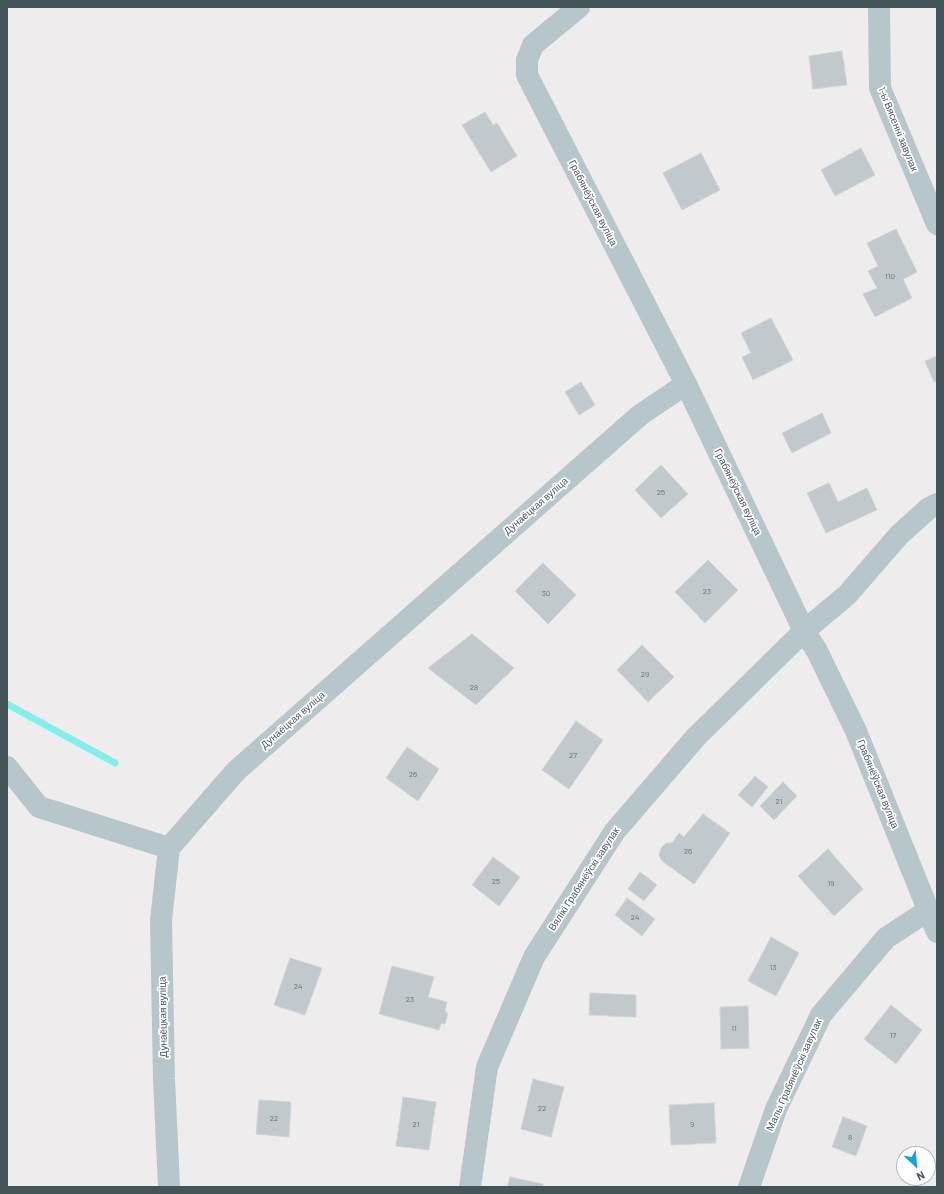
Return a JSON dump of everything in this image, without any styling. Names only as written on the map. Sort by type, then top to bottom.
[{"type":"street","name":"Грабянёўская вуліца","points":[[578,7],[533,45],[527,60],[527,75],[686,384],[804,631],[817,651],[856,731],[937,932]]},
{"type":"street","name":"1-ы Вясенні завулак","points":[[879,7],[880,88],[937,224]]},
{"type":"street","name":"Дунаёцкая вуліца","points":[[169,1187],[164,1079],[161,920],[169,848],[236,771],[640,416],[686,384]]},
{"type":"street","name":"Вялікі Грабянёўскі завулак","points":[[470,1187],[487,1066],[534,957],[614,831],[696,737],[804,631],[847,595],[899,536],[929,508],[937,504]]},
{"type":"street","points":[[7,767],[40,807],[169,848]]},
{"type":"street","name":"Малы Грабянёўскі завулак","points":[[749,1187],[776,1109],[821,1015],[886,938],[929,910]]},
{"type":"building","points":[[842,51],[847,85],[813,89],[809,56]]},
{"type":"building","points":[[485,112],[493,125],[497,123],[517,156],[491,172],[462,125]]},
{"type":"building","points":[[861,148],[875,175],[835,196],[821,170]]},
{"type":"building","points":[[701,153],[720,190],[682,210],[663,173]]},
{"type":"building","points":[[896,229],[917,272],[903,279],[912,298],[875,317],[863,294],[877,288],[868,271],[878,266],[867,243]]},
{"type":"building","points":[[771,318],[793,360],[753,380],[742,357],[751,353],[741,333]]},
{"type":"building","points":[[937,356],[937,381],[934,382],[925,361]]},
{"type":"building","points":[[581,382],[595,405],[579,415],[565,392]]},
{"type":"building","points":[[822,413],[831,433],[792,453],[782,433]]},
{"type":"building","points":[[661,465],[688,494],[661,518],[635,490]]},
{"type":"building","points":[[829,483],[838,502],[867,488],[877,510],[826,533],[807,493]]},
{"type":"building","points":[[708,560],[738,590],[705,623],[675,592]]},
{"type":"building","points":[[543,563],[576,595],[548,624],[515,591]]},
{"type":"building","points":[[472,634],[514,668],[476,705],[428,668]]},
{"type":"building","points":[[642,645],[674,677],[648,702],[617,670]]},
{"type":"building","points":[[576,721],[603,740],[569,789],[542,770]]},
{"type":"building","points":[[407,747],[439,769],[418,801],[386,778]]},
{"type":"building","points":[[755,776],[768,787],[752,807],[738,795]]},
{"type":"building","points":[[783,782],[797,796],[774,820],[760,806]]},
{"type":"building","points":[[703,814],[730,833],[694,884],[662,861],[659,855],[661,848],[666,843],[672,843],[679,833],[684,837]]},
{"type":"building","points":[[828,849],[863,889],[834,916],[798,876]]},
{"type":"building","points":[[493,857],[520,877],[499,906],[472,885]]},
{"type":"building","points":[[640,872],[657,885],[644,901],[628,889]]},
{"type":"building","points":[[627,898],[655,919],[642,936],[615,915]]},
{"type":"building","points":[[771,937],[799,953],[776,996],[748,981]]},
{"type":"building","points":[[290,958],[322,968],[305,1015],[274,1005]]},
{"type":"building","points":[[392,966],[434,977],[428,997],[447,1002],[445,1012],[448,1013],[445,1024],[441,1023],[439,1030],[379,1014]]},
{"type":"building","points":[[590,993],[636,995],[636,1017],[589,1015]]},
{"type":"building","points":[[891,1005],[922,1030],[896,1064],[864,1039]]},
{"type":"building","points":[[748,1006],[749,1048],[721,1049],[720,1007]]},
{"type":"building","points":[[533,1079],[564,1087],[551,1137],[521,1129]]},
{"type":"building","points":[[403,1097],[436,1102],[429,1150],[396,1146]]},
{"type":"building","points":[[259,1100],[291,1102],[289,1137],[256,1134]]},
{"type":"building","points":[[714,1103],[716,1143],[671,1145],[669,1105]]},
{"type":"building","points":[[843,1117],[867,1126],[856,1156],[832,1147]]},
{"type":"building","points":[[510,1177],[543,1184],[543,1187],[507,1187]]},
{"type":"waterway","points":[[7,704],[115,763]]}]
